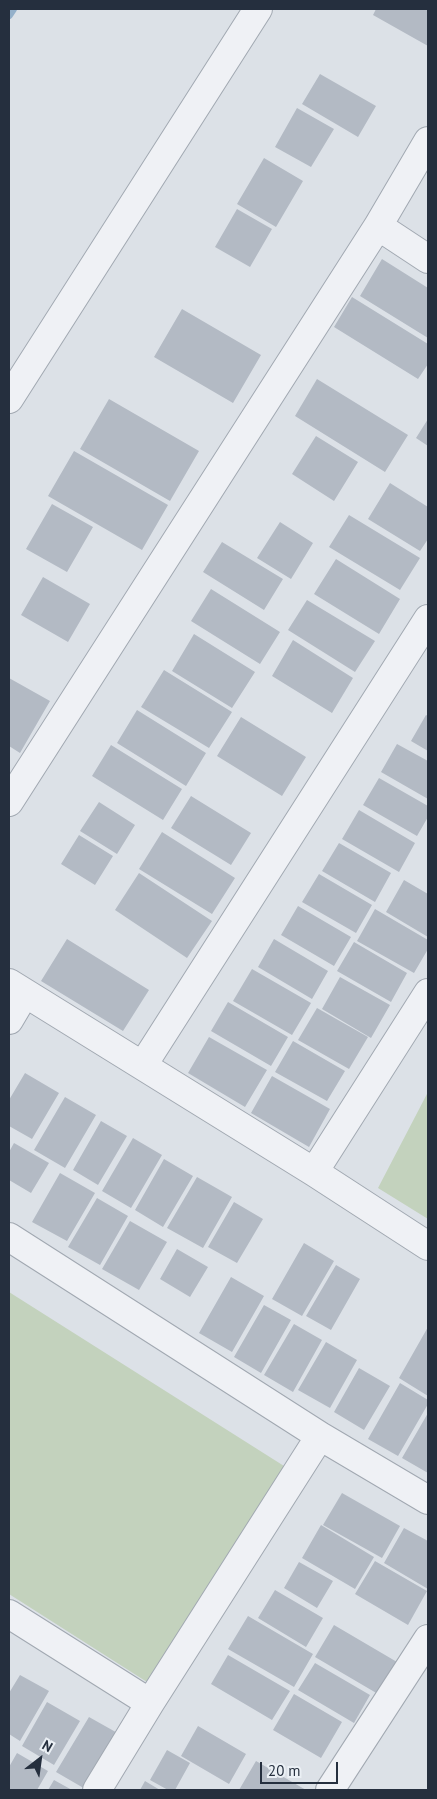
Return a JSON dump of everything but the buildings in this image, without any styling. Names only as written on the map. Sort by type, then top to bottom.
[{"type":"street","points":[[9,399],[258,9]]},
{"type":"street","points":[[9,802],[378,226],[428,141]]},
{"type":"street","points":[[378,226],[428,259]]},
{"type":"street","points":[[143,1065],[428,618]]},
{"type":"street","points":[[9,1020],[17,988],[314,1172],[428,1246]]},
{"type":"street","points":[[314,1172],[428,993]]},
{"type":"street","points":[[9,1237],[320,1436],[428,1500]]},
{"type":"street","points":[[97,1790],[150,1703],[320,1436]]},
{"type":"street","points":[[9,1614],[150,1703]]},
{"type":"street","points":[[330,1790],[428,1639]]},
{"type":"green space","points":[[428,1092],[428,1219],[378,1188]]},
{"type":"green space","points":[[9,1292],[284,1466],[147,1682],[9,1594]]},
{"type":"waterway","points":[[9,15],[13,9]]}]
